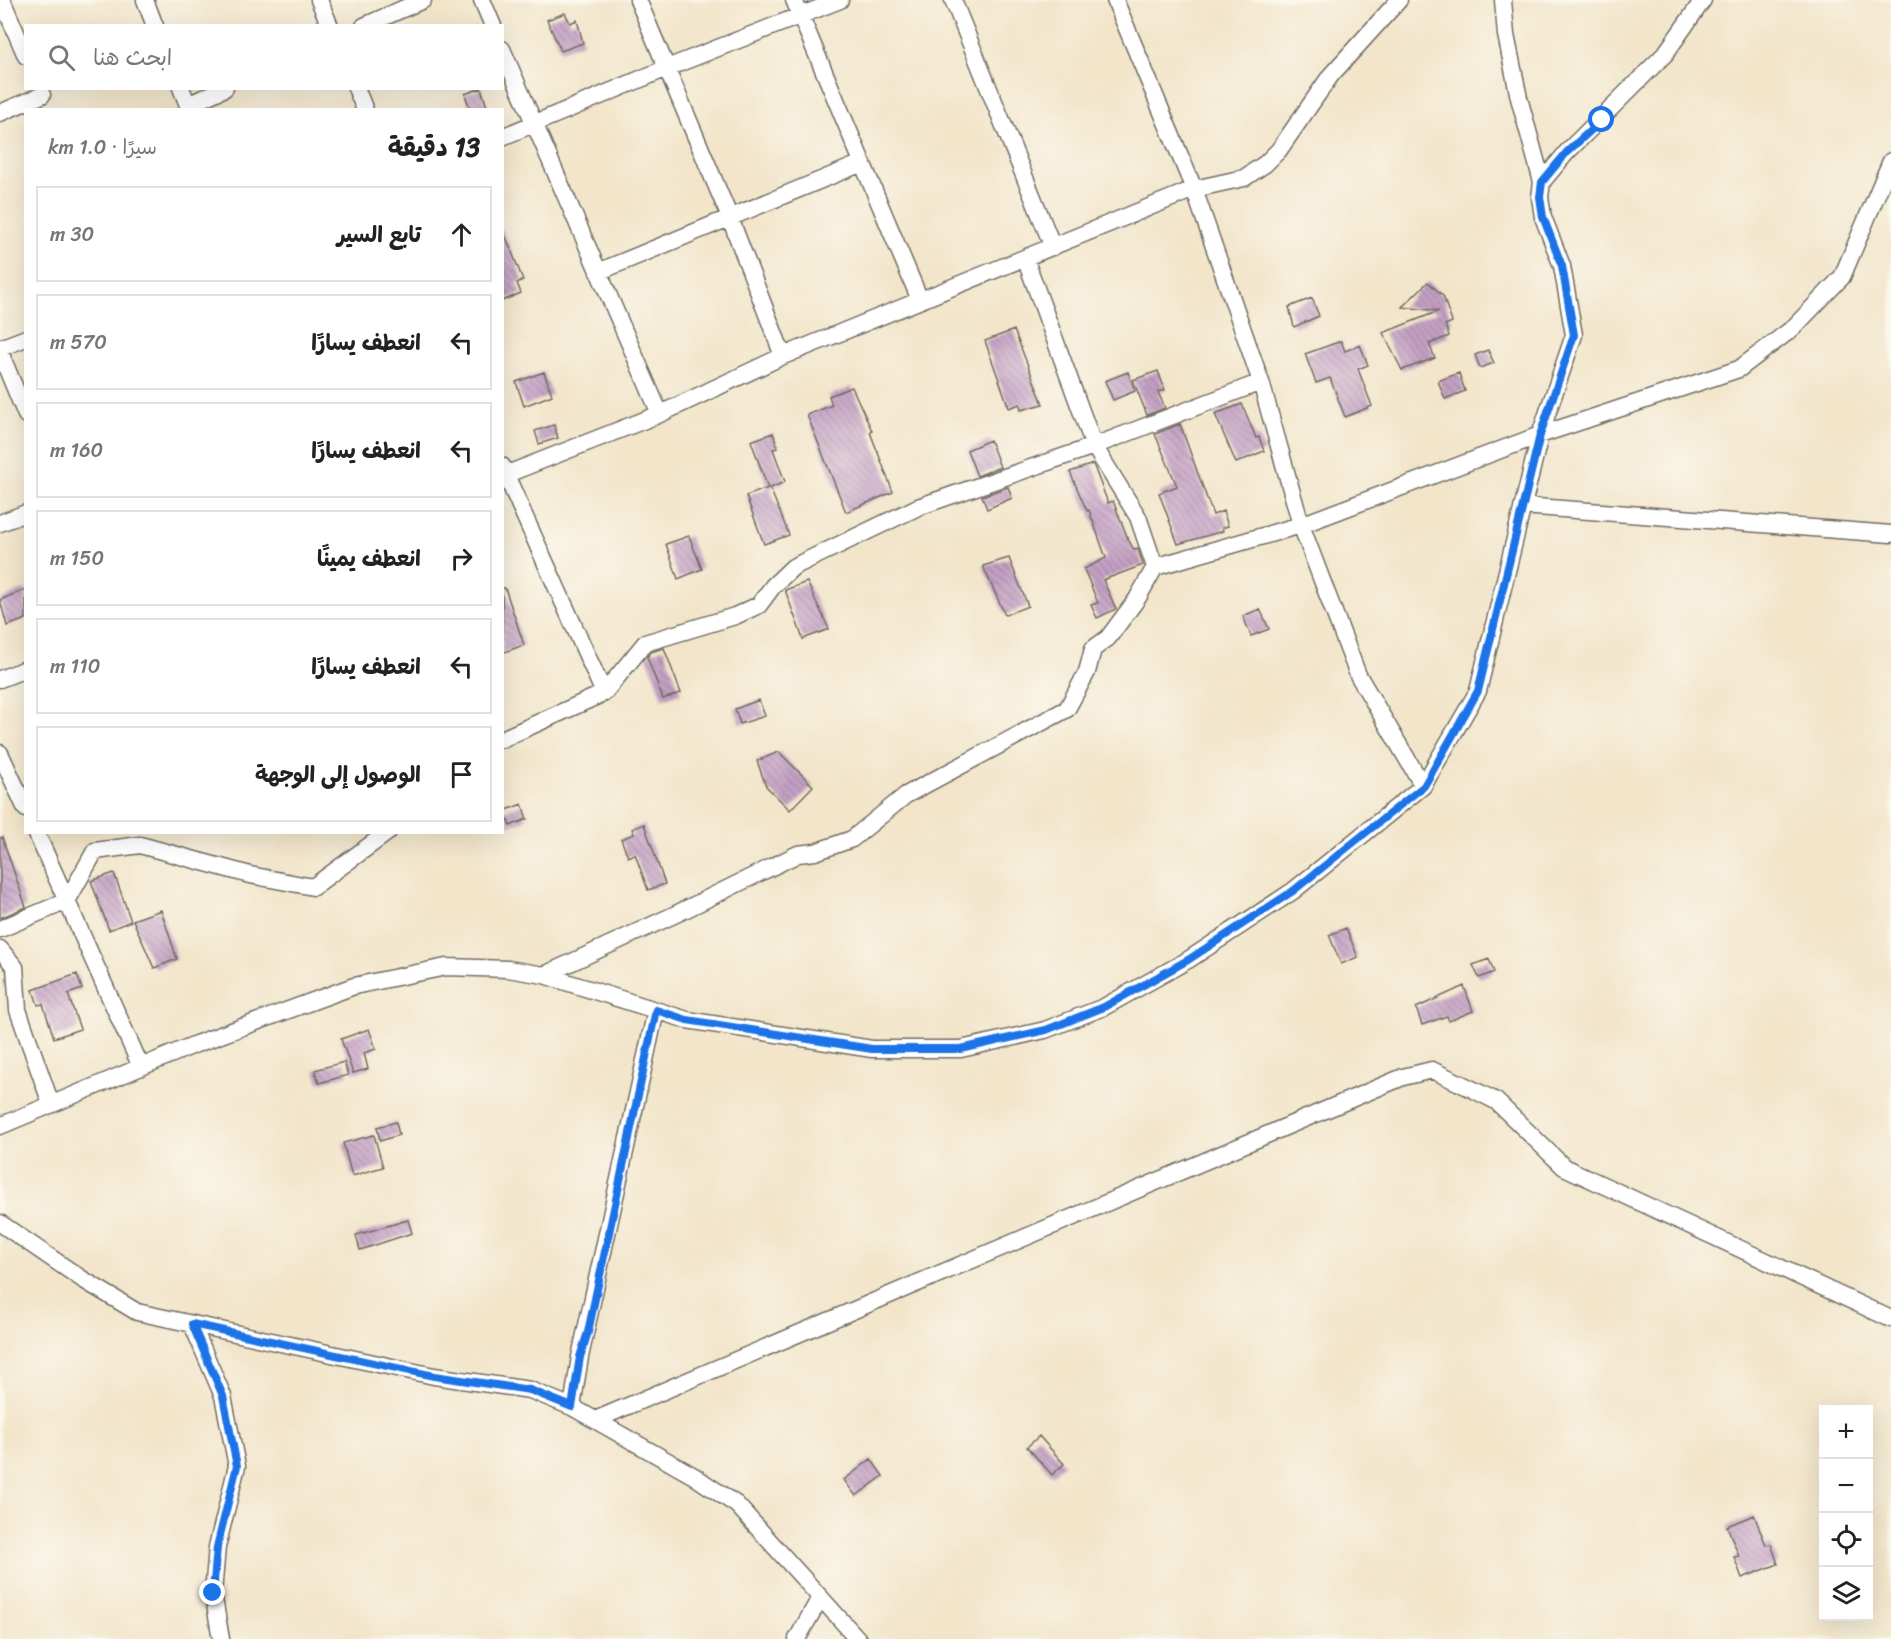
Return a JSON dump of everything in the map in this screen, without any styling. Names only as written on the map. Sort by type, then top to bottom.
[{"type":"street","points":[[2,0],[24,51]]},
{"type":"street","points":[[145,0],[154,24]]},
{"type":"street","points":[[319,0],[329,24]]},
{"type":"street","points":[[369,24],[423,0]]},
{"type":"street","points":[[482,0],[492,24]]},
{"type":"street","points":[[638,0],[730,218],[783,356]]},
{"type":"street","points":[[504,136],[667,68],[797,8],[840,0]]},
{"type":"street","points":[[953,0],[1053,247]]},
{"type":"street","points":[[1116,0],[1194,189],[1261,382],[1301,525],[1358,675],[1424,786]]},
{"type":"street","points":[[604,693],[504,472],[660,414],[783,356],[1194,189],[1244,178],[1265,164],[1279,150],[1331,75],[1399,0]]},
{"type":"street","points":[[0,1126],[141,1067],[354,986],[446,967],[508,969],[544,975],[687,1020],[872,1049],[961,1049],[1046,1030],[1104,1007],[1188,960],[1293,891],[1424,786],[1478,691],[1540,435],[1574,335],[1562,266],[1543,217],[1540,197],[1542,182],[1519,98],[1506,35],[1503,0]]},
{"type":"street","points":[[1542,182],[1567,152],[1665,54],[1702,0]]},
{"type":"street","points":[[797,8],[920,300]]},
{"type":"street","points":[[504,54],[660,414]]},
{"type":"street","points":[[183,90],[189,107],[221,90]]},
{"type":"street","points":[[357,90],[364,108]]},
{"type":"street","points":[[0,113],[43,98]]},
{"type":"street","points":[[544,975],[798,854],[815,852],[852,839],[906,795],[1067,709],[1087,672],[1093,649],[1108,638],[1137,598],[1155,567],[1301,525],[1540,435],[1739,369],[1793,328],[1842,277],[1891,161]]},
{"type":"street","points":[[598,272],[862,163]]},
{"type":"street","points":[[1025,258],[1094,446],[1138,517],[1155,567]]},
{"type":"street","points":[[24,339],[0,350],[24,410]]},
{"type":"street","points":[[504,738],[604,693],[645,643],[735,616],[759,605],[773,586],[793,567],[918,507],[1094,446],[1261,382]]},
{"type":"street","points":[[1523,506],[1891,534]]},
{"type":"street","points":[[0,523],[24,514]]},
{"type":"street","points":[[0,679],[24,670]]},
{"type":"street","points":[[0,753],[24,805]]},
{"type":"street","points":[[37,834],[141,1067]]},
{"type":"street","points":[[0,929],[67,901],[95,851],[140,845],[250,875],[313,887],[385,834]]},
{"type":"street","points":[[0,949],[15,967],[18,1010],[51,1104]]},
{"type":"street","points":[[572,1407],[580,1357],[588,1332],[656,1010]]},
{"type":"street","points":[[595,1420],[1403,1077],[1432,1070],[1496,1101],[1564,1167],[1891,1319]]},
{"type":"street","points":[[0,1223],[82,1279],[137,1311],[434,1376],[530,1390],[572,1407],[694,1476],[737,1505],[858,1639]]},
{"type":"street","points":[[192,1324],[223,1396],[237,1466],[217,1547],[213,1593],[221,1639]]},
{"type":"street","points":[[797,1639],[820,1598]]},
{"type":"building","points":[[565,13],[570,23],[577,20],[583,43],[561,51],[547,20]]},
{"type":"building","points":[[482,90],[487,108],[469,108],[465,94]]},
{"type":"building","points":[[504,232],[523,280],[517,283],[521,293],[504,300]]},
{"type":"building","points":[[1428,282],[1443,296],[1452,322],[1445,325],[1449,336],[1429,344],[1435,358],[1402,370],[1383,333],[1439,311],[1402,307]]},
{"type":"building","points":[[1312,298],[1319,316],[1294,327],[1289,307]]},
{"type":"building","points":[[1014,330],[1043,404],[1021,410],[1020,404],[1009,408],[985,341]]},
{"type":"building","points":[[1341,341],[1345,351],[1360,345],[1368,365],[1358,369],[1372,406],[1345,417],[1330,378],[1316,383],[1305,354]]},
{"type":"building","points":[[1488,350],[1494,363],[1480,368],[1475,355]]},
{"type":"building","points":[[1158,371],[1165,390],[1158,392],[1165,408],[1147,415],[1133,380]]},
{"type":"building","points":[[544,372],[552,395],[524,406],[516,382]]},
{"type":"building","points":[[1128,372],[1135,391],[1113,400],[1105,381]]},
{"type":"building","points":[[1459,373],[1465,391],[1445,399],[1438,381]]},
{"type":"building","points":[[852,387],[872,431],[870,432],[893,492],[846,512],[807,415],[832,405],[829,396]]},
{"type":"building","points":[[1242,404],[1264,451],[1236,463],[1215,414]]},
{"type":"building","points":[[1180,424],[1213,515],[1223,511],[1228,526],[1222,528],[1223,531],[1178,544],[1159,493],[1177,486],[1155,434]]},
{"type":"building","points":[[554,425],[558,438],[539,444],[535,431]]},
{"type":"building","points":[[773,433],[778,448],[773,449],[785,482],[770,488],[789,535],[764,544],[746,496],[768,488],[751,441]]},
{"type":"building","points":[[990,440],[1000,467],[977,476],[967,450]]},
{"type":"building","points":[[1093,464],[1108,503],[1113,501],[1128,539],[1134,550],[1138,549],[1143,565],[1103,580],[1116,609],[1097,618],[1091,605],[1098,603],[1084,569],[1106,558],[1089,510],[1087,511],[1070,472]]},
{"type":"building","points":[[1008,487],[1012,498],[987,509],[982,496]]},
{"type":"building","points":[[689,536],[702,569],[678,579],[666,544]]},
{"type":"building","points":[[1009,558],[1028,606],[1005,615],[983,566]]},
{"type":"building","points":[[807,582],[829,629],[803,639],[785,590]]},
{"type":"building","points":[[504,588],[505,588],[524,645],[504,652]]},
{"type":"building","points":[[24,590],[24,620],[7,626],[0,600]]},
{"type":"building","points":[[1260,609],[1269,629],[1251,636],[1243,616]]},
{"type":"building","points":[[664,648],[681,693],[663,699],[647,657],[651,652]]},
{"type":"building","points":[[759,700],[765,716],[740,724],[735,709]]},
{"type":"building","points":[[779,752],[813,786],[790,810],[766,786],[757,761]]},
{"type":"building","points":[[522,804],[527,819],[510,826],[504,811]]},
{"type":"building","points":[[644,824],[665,884],[648,890],[635,854],[628,857],[621,839],[634,834],[632,829]]},
{"type":"building","points":[[2,837],[26,907],[0,918],[0,838]]},
{"type":"building","points":[[114,873],[131,921],[109,930],[91,881]]},
{"type":"building","points":[[161,910],[177,959],[154,968],[133,920]]},
{"type":"building","points":[[1346,928],[1358,957],[1341,964],[1329,935]]},
{"type":"building","points":[[1489,959],[1494,972],[1479,978],[1473,965]]},
{"type":"building","points":[[77,974],[82,989],[68,994],[80,1029],[54,1038],[43,1004],[38,1005],[33,990]]},
{"type":"building","points":[[1464,986],[1473,1011],[1449,1021],[1447,1016],[1422,1025],[1416,1008]]},
{"type":"building","points":[[369,1029],[376,1049],[364,1053],[368,1069],[353,1073],[341,1039]]},
{"type":"building","points":[[344,1062],[348,1075],[319,1083],[315,1070]]},
{"type":"building","points":[[396,1122],[399,1135],[380,1141],[377,1127]]},
{"type":"building","points":[[374,1135],[383,1167],[352,1176],[343,1143]]},
{"type":"building","points":[[408,1220],[412,1233],[360,1250],[356,1235]]},
{"type":"building","points":[[1039,1436],[1064,1464],[1052,1475],[1027,1447]]},
{"type":"building","points":[[871,1459],[883,1476],[856,1496],[844,1480]]},
{"type":"building","points":[[1754,1515],[1766,1545],[1771,1544],[1778,1564],[1742,1578],[1734,1557],[1739,1556],[1727,1526]]},
{"type":"route","points":[[213,1593],[217,1547],[237,1466],[223,1396],[192,1324],[434,1376],[530,1390],[572,1407],[580,1357],[588,1332],[656,1010],[687,1020],[872,1049],[961,1049],[1046,1030],[1104,1007],[1188,960],[1293,891],[1424,786],[1478,691],[1540,435],[1574,335],[1568,285],[1543,217],[1540,197],[1542,182],[1553,166],[1602,120]]}]
